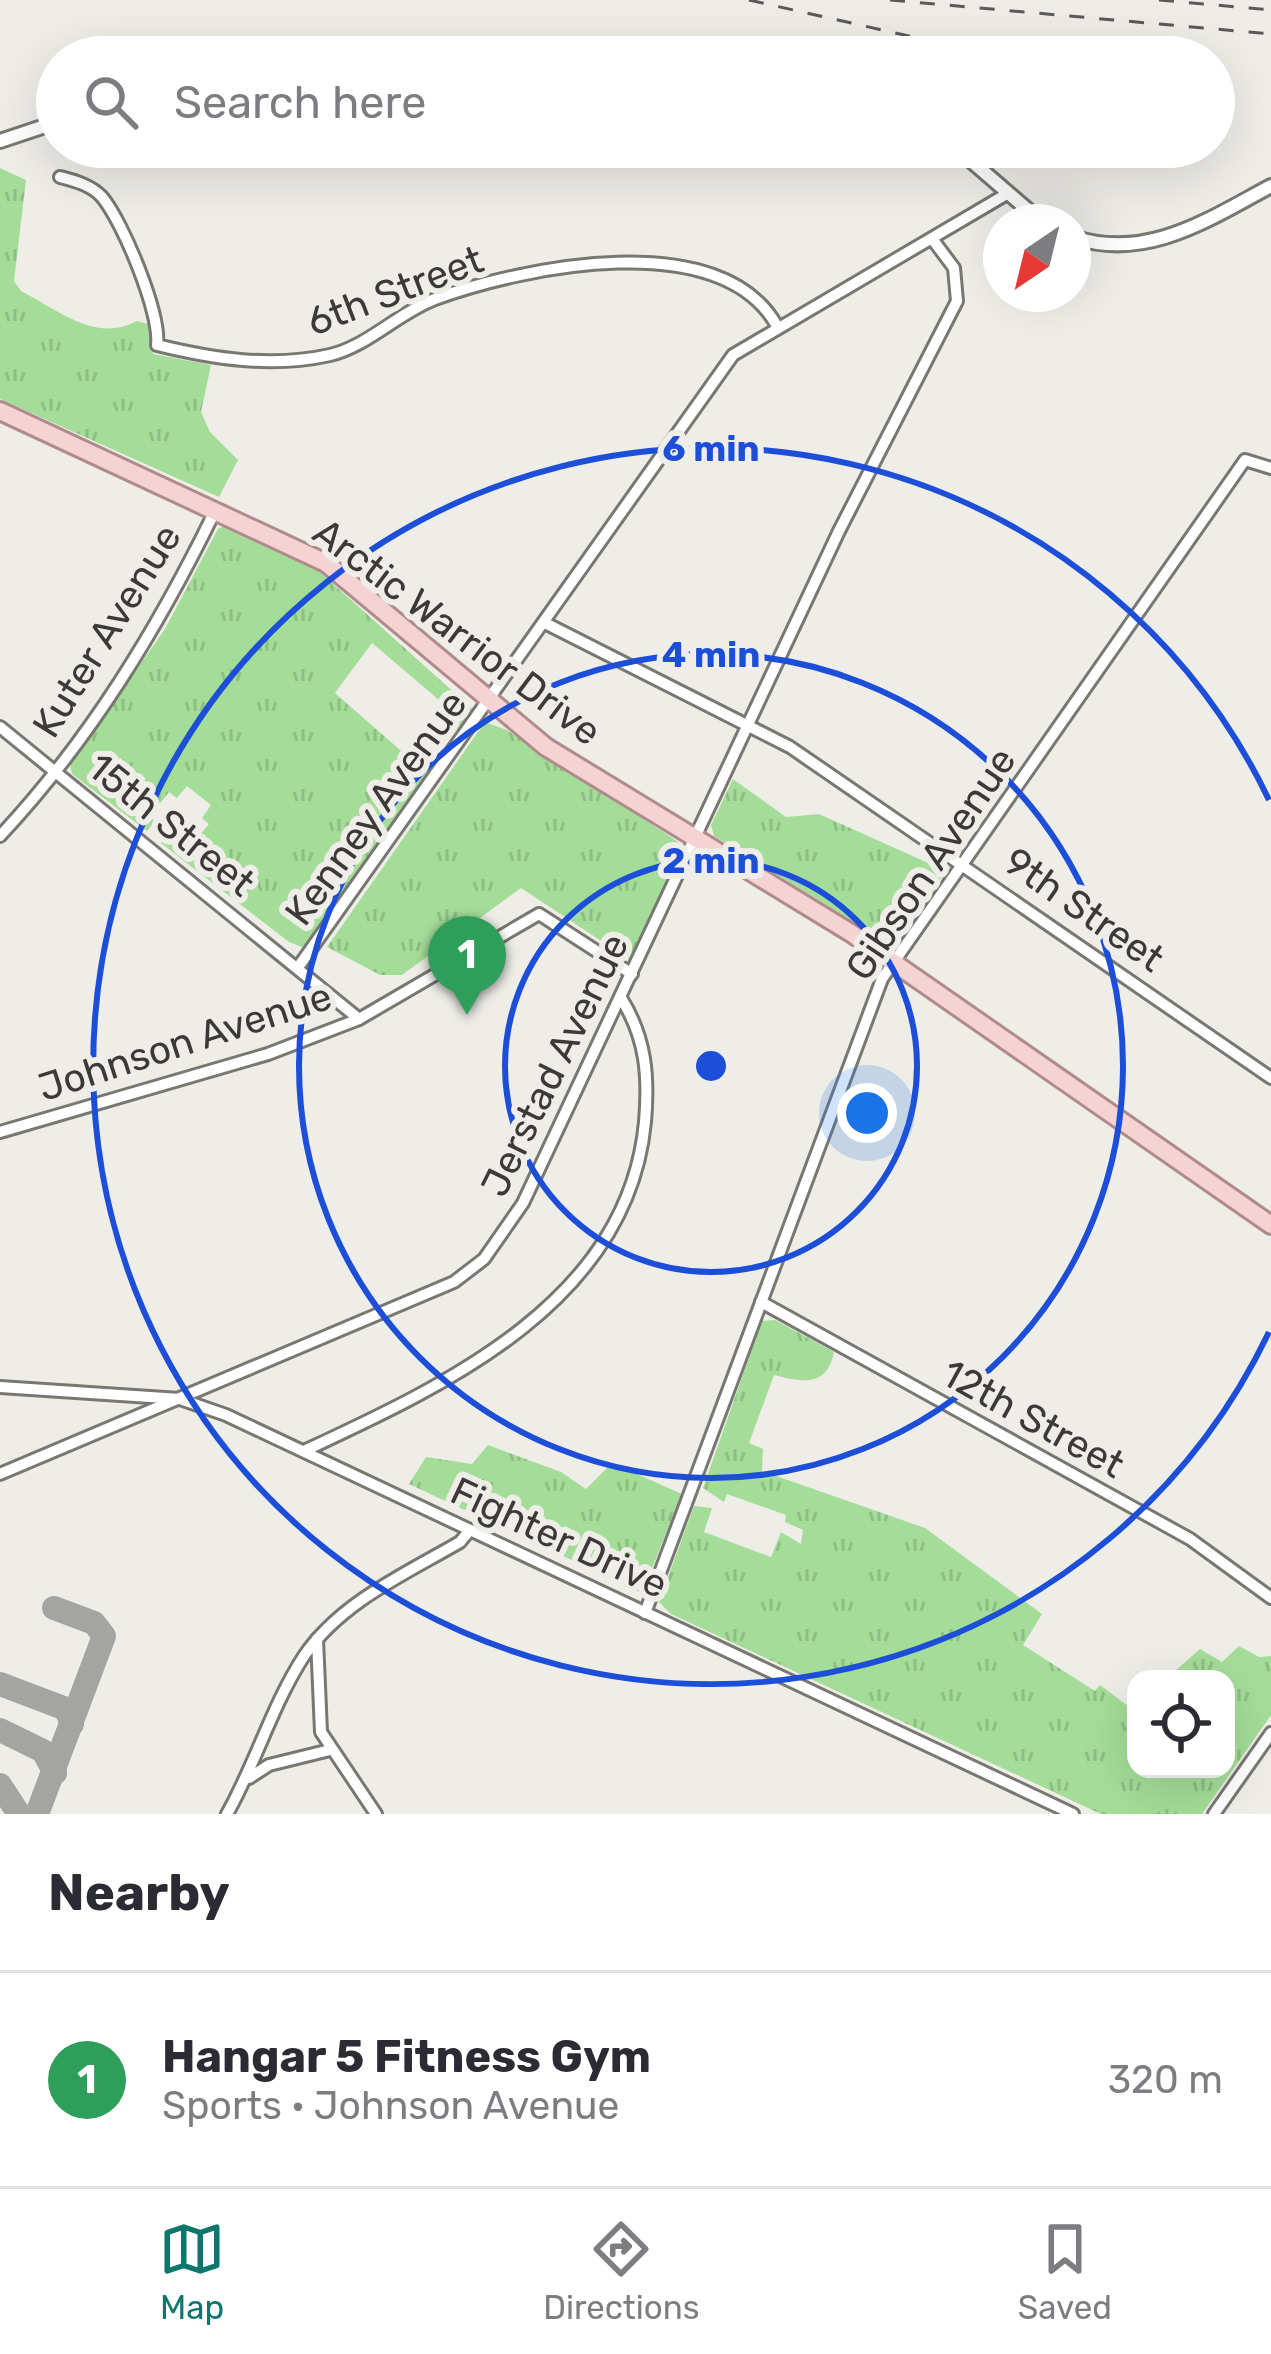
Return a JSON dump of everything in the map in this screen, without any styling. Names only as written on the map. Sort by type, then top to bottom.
[{"type":"main road","name":"Arctic Warrior Drive","points":[[0,411],[326,563],[545,747],[895,964],[1271,1225]]},
{"type":"street","points":[[0,141],[36,129]]},
{"type":"street","points":[[977,168],[1017,204]]},
{"type":"street","name":"6th Street","points":[[60,177],[84,184],[106,202],[154,308],[157,345],[247,362],[331,355],[434,299],[556,269],[621,262],[658,264],[718,278],[759,300],[777,326]]},
{"type":"street","points":[[1091,240],[1119,245],[1157,241],[1271,186]]},
{"type":"street","name":"Kenney Avenue","points":[[298,966],[734,355],[1005,195]]},
{"type":"street","name":"Jerstad Avenue","points":[[0,1474],[454,1282],[484,1259],[523,1203],[839,531],[957,301],[958,283],[933,240]]},
{"type":"street","name":"Gibson Avenue","points":[[645,1612],[873,998],[1245,460],[1271,468]]},
{"type":"street","name":"Kuter Avenue","points":[[0,836],[56,771],[155,626],[215,511]]},
{"type":"street","name":"9th Street","points":[[545,623],[749,724],[965,863],[1271,1078]]},
{"type":"street","name":"15th Street","points":[[0,727],[359,1018]]},
{"type":"street","name":"Johnson Avenue","points":[[0,1132],[268,1054],[359,1018],[538,914],[632,974]]},
{"type":"street","points":[[304,1451],[441,1388],[542,1314],[602,1247],[641,1166],[650,1072],[621,998]]},
{"type":"street","name":"12th Street","points":[[761,1302],[1190,1539],[1271,1598]]},
{"type":"street","name":"Fighter Drive","points":[[0,1387],[180,1399],[304,1451],[1073,1814]]},
{"type":"street","points":[[227,1814],[295,1672],[317,1639],[343,1613],[460,1542],[470,1530]]},
{"type":"street","points":[[317,1639],[316,1714],[330,1750],[376,1814]]},
{"type":"street","points":[[1214,1814],[1271,1733]]},
{"type":"street","points":[[247,1780],[269,1765],[330,1750]]},
{"type":"green space","points":[[0,168],[26,180],[14,281],[21,291],[92,326],[122,327],[137,321],[152,325],[153,354],[211,365],[201,412],[210,432],[238,460],[219,497],[0,399]]},
{"type":"green space","points":[[224,526],[311,564],[477,713],[447,737],[452,711],[372,643],[335,693],[431,777],[307,949],[289,942],[161,843],[164,829],[189,848],[209,824],[202,818],[211,805],[187,786],[177,798],[169,792],[150,816],[155,821],[147,831],[72,774],[70,764],[165,629],[218,529]]},
{"type":"green space","points":[[485,722],[507,730],[683,845],[685,852],[633,962],[521,888],[402,975],[380,975],[327,947]]},
{"type":"green space","points":[[733,779],[786,817],[819,814],[946,871],[893,946],[714,836],[711,825]]},
{"type":"green space","points":[[775,1320],[834,1352],[825,1372],[812,1380],[774,1375],[749,1443],[763,1449],[762,1471],[925,1528],[1042,1614],[1023,1645],[1095,1691],[1100,1685],[1127,1705],[1127,1778],[1227,1778],[1202,1814],[1101,1814],[671,1614],[659,1602],[694,1506],[712,1508],[704,1532],[771,1557],[781,1532],[801,1544],[803,1530],[785,1522],[786,1515],[727,1494],[724,1502],[703,1488],[762,1321]]},
{"type":"green space","points":[[488,1445],[561,1472],[586,1489],[612,1463],[682,1494],[642,1593],[409,1484],[426,1457],[472,1464]]},
{"type":"green space","points":[[1239,1646],[1259,1657],[1271,1656],[1271,1715],[1235,1767],[1235,1670],[1176,1670],[1200,1649],[1222,1662]]},
{"type":"taxiway","points":[[37,1814],[104,1636],[94,1623],[54,1608]]},
{"type":"taxiway","points":[[0,1684],[66,1709],[72,1724]]},
{"type":"taxiway","points":[[0,1730],[43,1751],[55,1773]]},
{"type":"taxiway","points":[[0,1785],[19,1814]]},
{"type":"railway","points":[[749,0],[909,36]]},
{"type":"railway","points":[[890,0],[1271,34]]},
{"type":"railway","points":[[1159,0],[1271,10]]},
{"type":"place","name":"Hangar 5 Fitness Gym","points":[[467,1015]]}]
